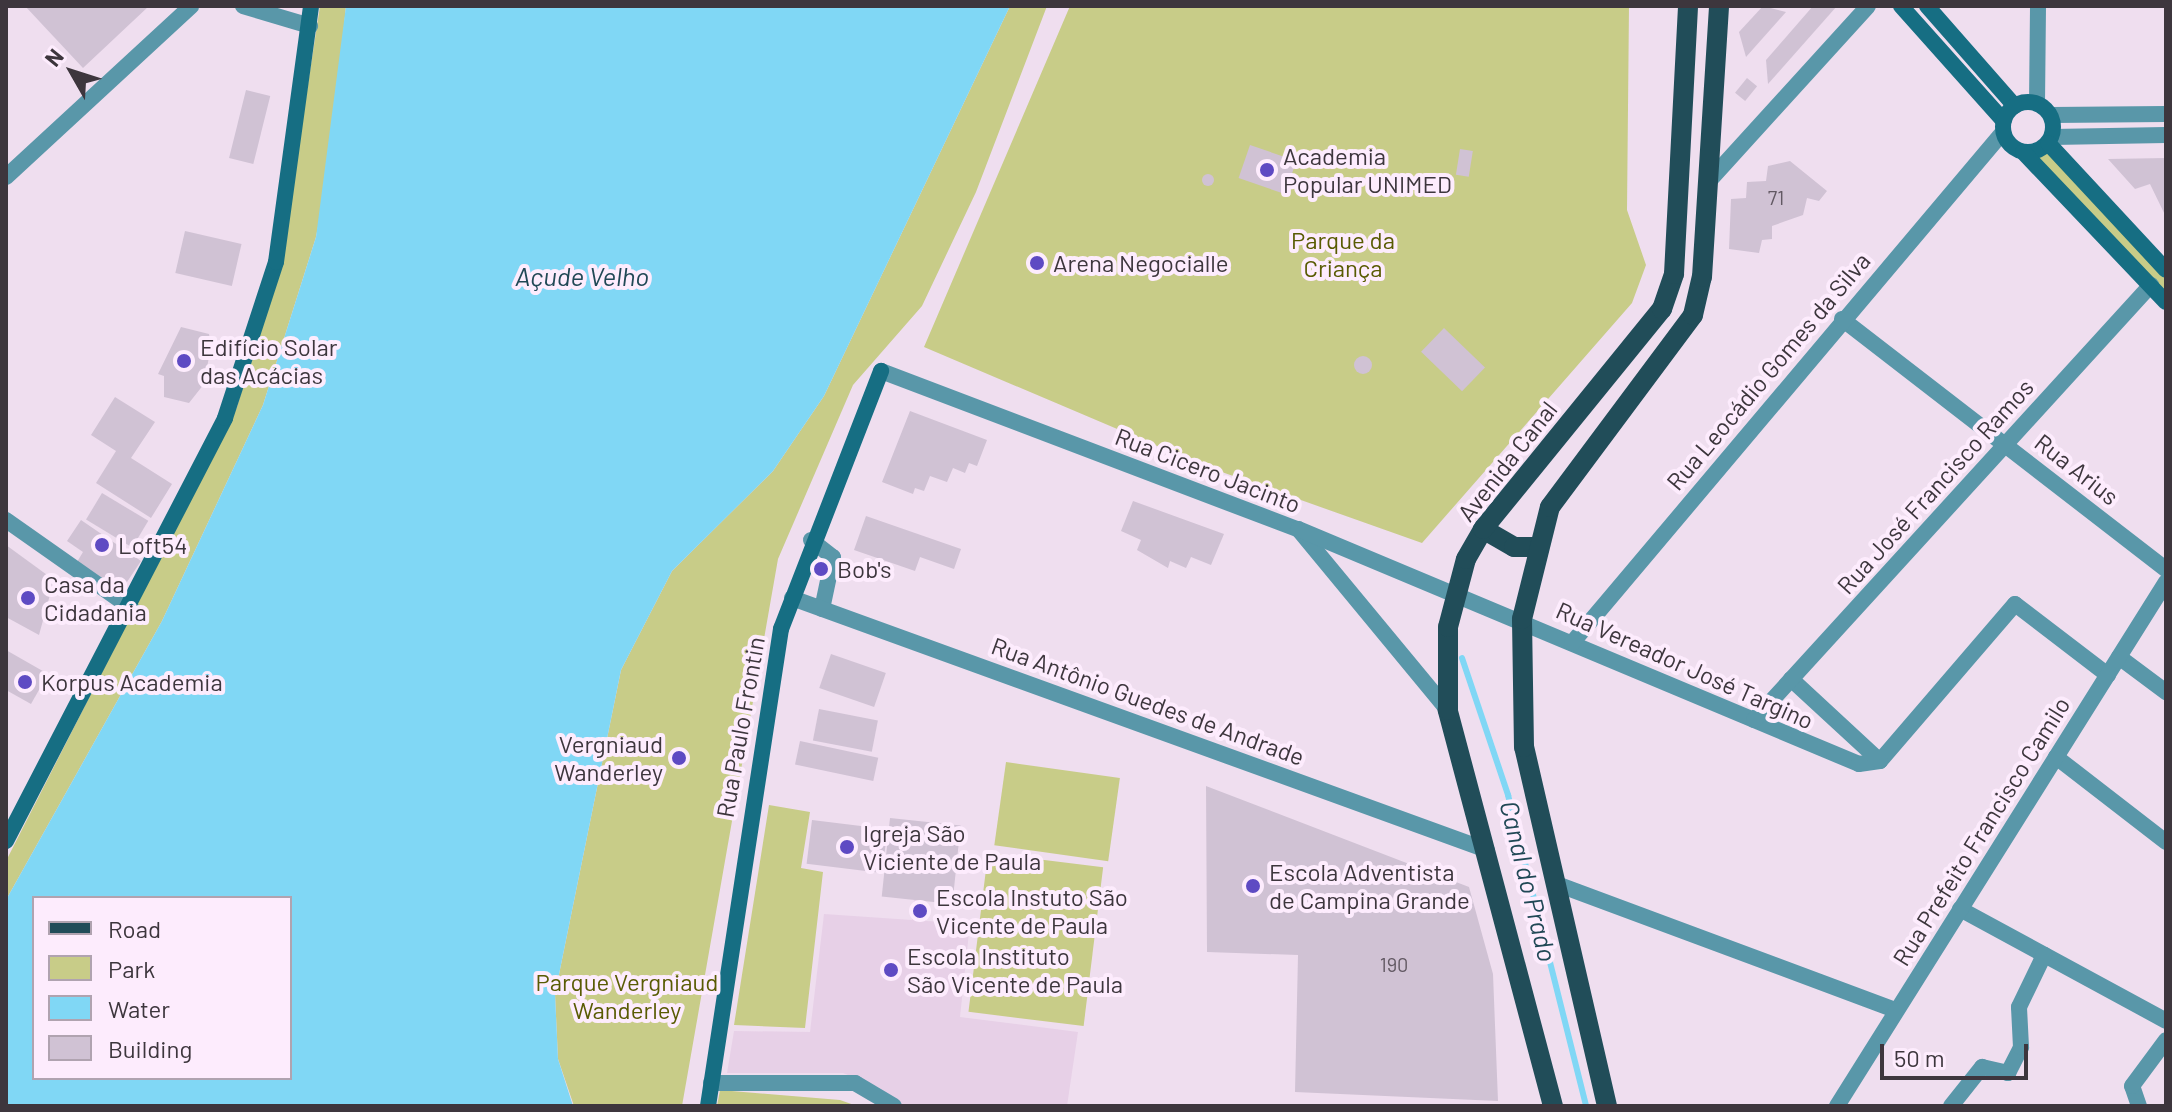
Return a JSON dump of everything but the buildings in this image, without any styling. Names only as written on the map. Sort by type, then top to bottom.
[{"type":"main road","points":[[6,841],[131,608],[225,418],[262,310],[296,155],[311,6]]},
{"type":"main road","name":"Avenida Canal","points":[[1553,1106],[1448,710],[1446,659],[1456,591],[1483,529],[1662,309],[1674,274],[1688,6]]},
{"type":"main road","points":[[1607,1106],[1524,747],[1522,619],[1534,547],[1569,475],[1663,363],[1693,315],[1709,181],[1719,6]]},
{"type":"main road","points":[[1901,6],[2023,152],[2166,302]]},
{"type":"main road","points":[[1927,6],[2015,106]]},
{"type":"main road","points":[[2015,106],[2037,103],[2051,115],[2050,140],[2166,270]]},
{"type":"main road","points":[[2004,126],[2015,106]]},
{"type":"main road","points":[[2023,152],[2050,140]]},
{"type":"main road","name":"Rua Paulo Frontin","points":[[708,1106],[750,808],[792,598],[811,540],[881,371]]},
{"type":"main road","points":[[1483,529],[1514,547],[1534,547]]},
{"type":"street","points":[[6,177],[191,6]]},
{"type":"street","points":[[243,6],[310,26]]},
{"type":"street","points":[[1709,181],[1868,6]]},
{"type":"street","points":[[2037,103],[2038,6]]},
{"type":"street","points":[[2051,115],[2166,114]]},
{"type":"street","name":"Rua Leocádio Gomes da Silva","points":[[1572,643],[2004,126]]},
{"type":"street","points":[[2050,140],[2166,135]]},
{"type":"street","name":"Rua José Francisco Ramos","points":[[1754,720],[2151,285]]},
{"type":"street","name":"Rua Arius","points":[[1842,319],[2166,569]]},
{"type":"street","name":"Rua Cicero Jacinto","points":[[881,371],[1298,529],[1448,710]]},
{"type":"street","points":[[6,520],[131,608]]},
{"type":"street","points":[[1298,529],[1456,591]]},
{"type":"street","points":[[811,540],[833,557],[822,609]]},
{"type":"street","name":"Rua Prefeito Francisco Camilo","points":[[1837,1106],[2166,582]]},
{"type":"street","name":"Rua Vereador José Targino","points":[[1456,591],[1754,720],[1829,756],[1880,761]]},
{"type":"street","name":"Rua Antônio Guedes de Andrade","points":[[792,598],[1487,850]]},
{"type":"street","points":[[1791,679],[1880,761],[2015,604],[2108,675]]},
{"type":"street","points":[[2119,657],[2166,692]]},
{"type":"street","points":[[2056,757],[2166,842]]},
{"type":"street","points":[[1554,883],[1895,1010]]},
{"type":"street","points":[[1960,909],[2166,1021]]},
{"type":"street","points":[[1951,1106],[1982,1067],[2008,1073],[2021,1047],[2019,1007],[2044,955]]},
{"type":"street","points":[[2139,1106],[2132,1086],[2166,1040]]},
{"type":"street","points":[[711,1083],[855,1083],[894,1106]]},
{"type":"shaded area","name":"Escola Instituto São Vicente de Paula","points":[[914,900],[926,902],[926,921],[970,923],[960,1017],[1078,1032],[1067,1106],[889,1106],[880,1088],[843,1073],[727,1073],[734,1031],[810,1032],[824,914],[912,920]]},
{"type":"green space","points":[[320,6],[346,6],[331,159],[316,237],[263,405],[162,621],[6,900],[6,861],[237,407],[284,240]]},
{"type":"green space","name":"Parque Vergniaud Wanderley","points":[[1010,6],[1047,6],[976,192],[922,306],[853,385],[778,559],[682,1106],[574,1106],[558,1059],[555,994],[621,670],[672,571],[773,471],[824,396]]},
{"type":"green space","name":"Parque da Criança","points":[[1070,6],[1629,6],[1627,210],[1646,265],[1632,303],[1422,543],[1202,465],[924,347]]},
{"type":"green space","points":[[2048,150],[2166,279],[2166,298],[2035,159]]},
{"type":"green space","points":[[1006,762],[1120,778],[1108,861],[994,845]]},
{"type":"green space","points":[[769,805],[810,812],[801,868],[823,872],[805,1028],[734,1025]]},
{"type":"green space","points":[[988,853],[1103,867],[1084,1026],[969,1012]]},
{"type":"green space","points":[[720,1090],[840,1100],[857,1106],[717,1106]]},
{"type":"water","name":"Açude Velho","points":[[346,6],[1010,6],[824,396],[773,471],[672,571],[621,670],[555,994],[558,1059],[573,1106],[6,1106],[6,900],[162,621],[263,405],[316,237]]},
{"type":"waterway","name":"Canal do Prado","points":[[1462,658],[1508,795],[1586,1106]]},
{"type":"place","name":"Academia Popular UNIMED","points":[[1267,170]]},
{"type":"place","name":"Arena Negocialle","points":[[1037,263]]},
{"type":"place","name":"Edifício Solar das Acácias","points":[[184,361]]},
{"type":"place","name":"Loft54","points":[[102,545]]},
{"type":"place","name":"Bob's","points":[[821,569]]},
{"type":"place","name":"Casa da Cidadania","points":[[28,598]]},
{"type":"place","name":"Korpus Academia","points":[[25,682]]},
{"type":"place","name":"Vergniaud Wanderley","points":[[679,758]]},
{"type":"place","name":"Igreja São Viciente de Paula","points":[[847,847]]},
{"type":"place","name":"Escola Adventista de Campina Grande","points":[[1253,886]]},
{"type":"place","name":"Escola Instuto São Vicente de Paula","points":[[920,911]]},
{"type":"place","name":"Escola Instituto São Vicente de Paula","points":[[891,970]]}]
